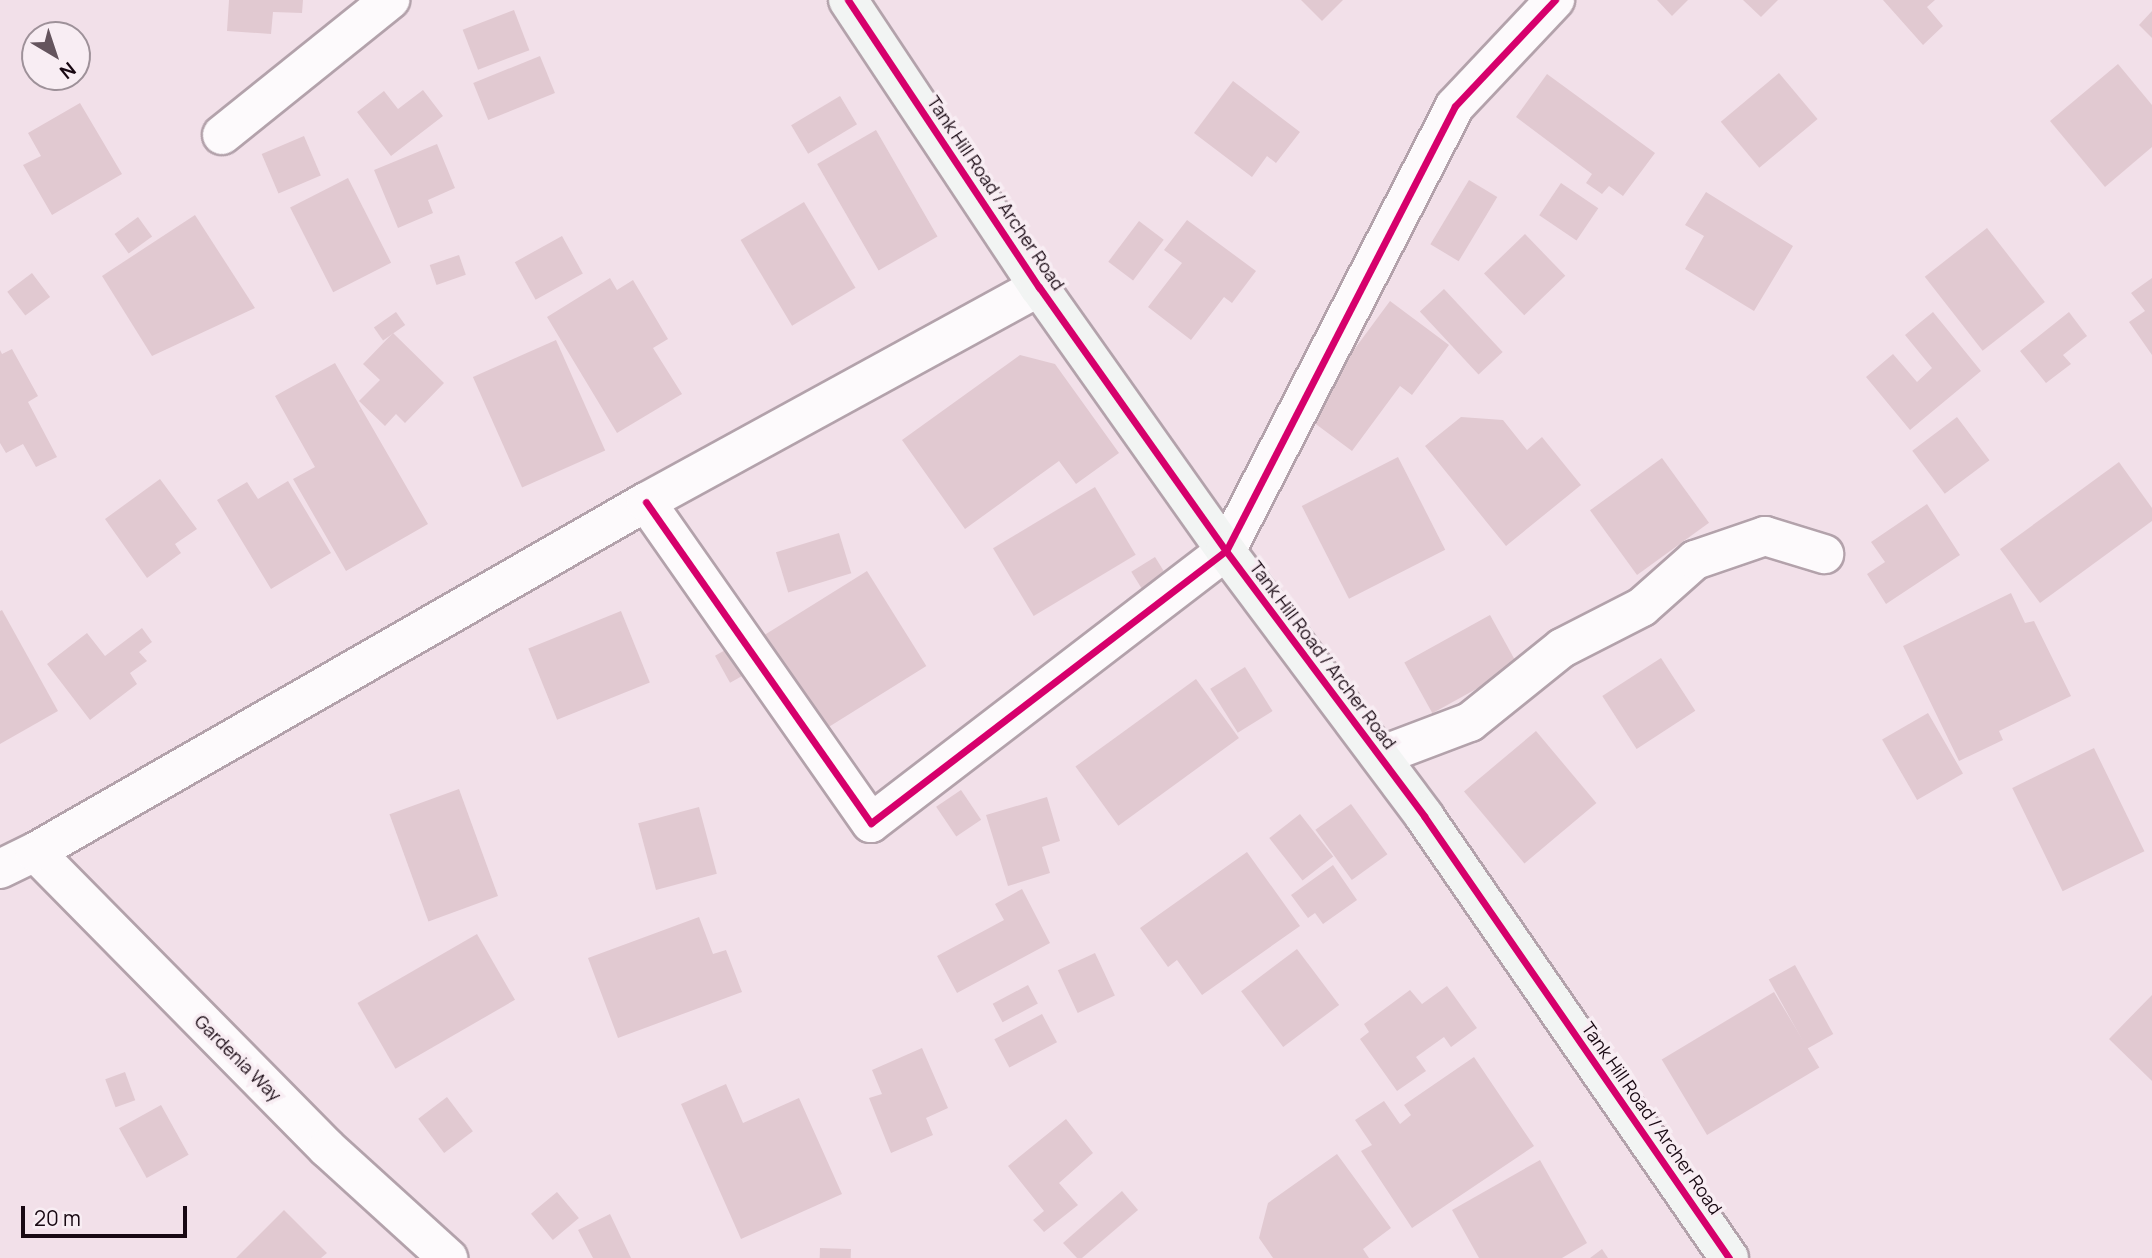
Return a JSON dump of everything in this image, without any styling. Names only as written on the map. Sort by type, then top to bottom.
[{"type":"street","points":[[222,135],[390,0]]},
{"type":"street","name":"Tank Hill Road / Archer Road","points":[[848,0],[1039,287],[1226,551],[1424,816],[1729,1258]]},
{"type":"street","points":[[646,502],[871,823],[1226,551],[1455,106],[1555,0]]},
{"type":"street","points":[[0,869],[35,852],[646,502],[1039,287]]},
{"type":"street","points":[[1380,756],[1470,722],[1562,648],[1642,607],[1695,560],[1765,536],[1825,554]]},
{"type":"street","name":"Gardenia Way","points":[[35,852],[327,1147],[448,1258]]},
{"type":"building","points":[[229,0],[303,0],[302,13],[273,12],[271,34],[227,31]]},
{"type":"building","points":[[1301,0],[1343,0],[1322,21]]},
{"type":"building","points":[[1657,0],[1688,0],[1672,16]]},
{"type":"building","points":[[1743,0],[1778,0],[1761,17]]},
{"type":"building","points":[[1883,0],[1935,0],[1927,7],[1943,26],[1923,45]]},
{"type":"building","points":[[514,10],[529,50],[478,70],[463,30]]},
{"type":"building","points":[[2152,11],[2152,38],[2139,25]]},
{"type":"building","points":[[540,56],[555,93],[488,120],[473,83]]},
{"type":"building","points":[[2118,64],[2152,105],[2152,147],[2105,187],[2050,121]]},
{"type":"building","points":[[1779,73],[1818,119],[1759,168],[1721,122]]},
{"type":"building","points":[[1547,74],[1655,153],[1623,196],[1609,186],[1602,194],[1586,183],[1592,174],[1516,117]]},
{"type":"building","points":[[1233,81],[1300,132],[1276,163],[1267,156],[1252,177],[1194,133]]},
{"type":"building","points":[[423,90],[443,116],[391,156],[357,112],[384,91],[398,109]]},
{"type":"building","points":[[840,96],[857,124],[808,154],[791,125]]},
{"type":"building","points":[[80,103],[122,174],[52,215],[23,165],[41,156],[28,133]]},
{"type":"building","points":[[876,130],[938,237],[879,271],[817,164]]},
{"type":"building","points":[[304,136],[321,176],[278,194],[262,154]]},
{"type":"building","points":[[437,144],[455,188],[428,200],[433,213],[398,228],[374,170]]},
{"type":"building","points":[[348,178],[391,263],[333,292],[290,208]]},
{"type":"building","points":[[1469,180],[1497,197],[1459,261],[1430,244]]},
{"type":"building","points":[[1561,183],[1598,208],[1576,240],[1539,215]]},
{"type":"building","points":[[1706,192],[1793,246],[1754,311],[1685,269],[1704,236],[1685,225]]},
{"type":"building","points":[[804,202],[856,288],[792,326],[741,240]]},
{"type":"building","points":[[195,215],[255,308],[152,356],[102,276]]},
{"type":"building","points":[[138,217],[152,236],[129,253],[115,234]]},
{"type":"building","points":[[1187,220],[1256,271],[1232,303],[1224,297],[1191,340],[1148,307],[1182,263],[1164,250]]},
{"type":"building","points":[[1139,221],[1164,240],[1133,280],[1108,262]]},
{"type":"building","points":[[1987,228],[2045,302],[1983,351],[1925,277]]},
{"type":"building","points":[[1525,234],[1565,276],[1524,315],[1484,274]]},
{"type":"building","points":[[562,236],[583,274],[536,300],[515,262]]},
{"type":"building","points":[[459,255],[466,275],[437,285],[430,265]]},
{"type":"building","points":[[32,273],[50,297],[25,316],[7,292]]},
{"type":"building","points":[[610,278],[617,290],[633,280],[668,339],[653,348],[682,394],[617,433],[547,317]]},
{"type":"building","points":[[2152,278],[2152,355],[2129,322],[2145,311],[2131,293]]},
{"type":"building","points":[[1444,289],[1503,352],[1479,374],[1420,312]]},
{"type":"building","points":[[1390,301],[1449,345],[1412,395],[1400,386],[1352,451],[1305,416]]},
{"type":"building","points":[[396,312],[405,325],[383,341],[374,327]]},
{"type":"building","points":[[1933,312],[1981,371],[1910,430],[1866,377],[1893,354],[1917,382],[1932,368],[1905,335]]},
{"type":"building","points":[[2069,312],[2087,336],[2063,355],[2071,364],[2046,383],[2020,351]]},
{"type":"building","points":[[393,333],[444,383],[405,423],[396,414],[385,426],[359,401],[380,380],[363,364]]},
{"type":"building","points":[[556,340],[605,451],[522,488],[473,377]]},
{"type":"building","points":[[12,349],[38,396],[28,402],[57,457],[36,467],[23,444],[6,453],[0,443],[0,350],[2,354]]},
{"type":"building","points":[[1020,355],[1055,364],[1119,453],[1076,484],[1059,461],[965,529],[902,440]]},
{"type":"building","points":[[335,363],[428,524],[346,571],[293,479],[315,467],[275,396]]},
{"type":"building","points":[[1461,417],[1503,420],[1527,450],[1542,437],[1581,485],[1506,546],[1425,446]]},
{"type":"building","points":[[1957,417],[1989,460],[1945,494],[1912,451]]},
{"type":"building","points":[[1398,457],[1445,550],[1349,599],[1302,506]]},
{"type":"building","points":[[1662,458],[1709,523],[1637,575],[1590,510]]},
{"type":"building","points":[[2119,462],[2152,508],[2152,521],[2040,603],[2000,549]]},
{"type":"building","points":[[160,479],[197,529],[175,544],[181,553],[147,578],[105,519]]},
{"type":"building","points":[[288,481],[331,553],[271,589],[217,500],[247,482],[258,499]]},
{"type":"building","points":[[1095,487],[1136,555],[1034,616],[993,548]]},
{"type":"building","points":[[1927,504],[1960,555],[1886,604],[1867,574],[1885,562],[1871,542]]},
{"type":"building","points":[[839,533],[851,573],[788,592],[776,552]]},
{"type":"building","points":[[1155,557],[1172,584],[1148,599],[1131,572]]},
{"type":"building","points":[[867,571],[926,666],[819,733],[759,638]]},
{"type":"building","points":[[2011,593],[2025,623],[2034,621],[2071,696],[1999,731],[2003,740],[1959,761],[1903,646]]},
{"type":"building","points":[[2,610],[58,711],[0,744],[0,611]]},
{"type":"building","points":[[621,611],[650,682],[557,720],[528,648]]},
{"type":"building","points":[[1490,615],[1518,666],[1432,713],[1404,663]]},
{"type":"building","points":[[142,628],[152,642],[139,652],[147,661],[130,673],[137,684],[90,720],[47,664],[87,633],[105,656]]},
{"type":"building","points":[[736,644],[751,671],[730,683],[715,656]]},
{"type":"building","points":[[1661,658],[1695,711],[1637,749],[1602,696]]},
{"type":"building","points":[[1245,667],[1273,711],[1238,733],[1210,689]]},
{"type":"building","points":[[1196,679],[1239,738],[1118,826],[1075,767]]},
{"type":"building","points":[[1928,713],[1963,774],[1917,800],[1882,740]]},
{"type":"building","points":[[1536,731],[1596,803],[1524,863],[1464,791]]},
{"type":"building","points":[[2094,748],[2144,851],[2063,891],[2012,788]]},
{"type":"building","points":[[459,789],[498,896],[428,921],[389,814]]},
{"type":"building","points":[[961,790],[981,820],[956,837],[936,807]]},
{"type":"building","points":[[1047,797],[1060,841],[1042,847],[1050,873],[1008,886],[986,815]]},
{"type":"building","points":[[1351,804],[1387,854],[1352,880],[1315,830]]},
{"type":"building","points":[[699,807],[717,874],[656,890],[638,823]]},
{"type":"building","points":[[1300,814],[1333,857],[1303,881],[1269,838]]},
{"type":"building","points":[[1247,852],[1300,926],[1202,995],[1177,960],[1168,967],[1140,928]]},
{"type":"building","points":[[1333,865],[1357,900],[1323,924],[1315,913],[1308,918],[1291,895]]},
{"type":"building","points":[[1022,889],[1050,943],[957,993],[937,956],[1004,920],[995,904]]},
{"type":"building","points":[[699,917],[713,954],[726,950],[742,992],[618,1038],[588,958]]},
{"type":"building","points":[[477,934],[515,1000],[395,1069],[357,1003]]},
{"type":"building","points":[[1297,949],[1339,1005],[1283,1047],[1241,991]]},
{"type":"building","points":[[1095,953],[1115,996],[1078,1013],[1058,970]]},
{"type":"building","points":[[1795,965],[1833,1034],[1807,1049],[1769,980]]},
{"type":"building","points":[[1028,985],[1038,1004],[1003,1022],[993,1004]]},
{"type":"building","points":[[1447,986],[1477,1028],[1451,1047],[1444,1037],[1416,1057],[1426,1071],[1397,1091],[1360,1039],[1369,1032],[1364,1024],[1410,990],[1422,1004]]},
{"type":"building","points":[[1774,992],[1819,1067],[1707,1135],[1662,1059]]},
{"type":"building","points":[[2152,995],[2152,1081],[2109,1039]]},
{"type":"building","points":[[1042,1014],[1057,1042],[1009,1068],[994,1039]]},
{"type":"building","points":[[922,1048],[948,1108],[926,1118],[933,1135],[891,1153],[869,1098],[882,1094],[872,1070]]},
{"type":"building","points":[[1474,1057],[1534,1146],[1412,1228],[1361,1151],[1372,1145],[1355,1120],[1384,1101],[1400,1124],[1411,1115],[1404,1105]]},
{"type":"building","points":[[125,1072],[135,1100],[116,1107],[105,1079]]},
{"type":"building","points":[[726,1084],[743,1123],[799,1098],[842,1194],[741,1239],[681,1104]]},
{"type":"building","points":[[447,1097],[473,1131],[444,1153],[418,1119]]},
{"type":"building","points":[[161,1105],[189,1155],[147,1178],[119,1128]]},
{"type":"building","points":[[1066,1119],[1093,1153],[1059,1183],[1078,1205],[1044,1232],[1033,1220],[1044,1211],[1008,1166]]},
{"type":"building","points":[[1337,1154],[1391,1228],[1363,1249],[1369,1258],[1273,1258],[1259,1238],[1268,1203]]},
{"type":"building","points":[[1540,1160],[1587,1243],[1562,1258],[1479,1258],[1452,1210]]},
{"type":"building","points":[[1122,1191],[1138,1210],[1082,1258],[1077,1258],[1063,1243]]},
{"type":"building","points":[[557,1192],[579,1218],[553,1240],[531,1214]]},
{"type":"building","points":[[284,1210],[327,1253],[321,1258],[236,1258]]},
{"type":"building","points":[[610,1214],[631,1258],[593,1258],[578,1230]]},
{"type":"building","points":[[820,1248],[851,1249],[851,1258],[820,1258]]},
{"type":"building","points":[[1602,1249],[1608,1258],[1590,1258]]},
{"type":"cycle path","points":[[848,0],[1039,287],[1226,551],[1424,816],[1729,1258]]},
{"type":"cycle path","points":[[646,502],[871,823],[1226,551],[1455,106],[1555,0]]}]
